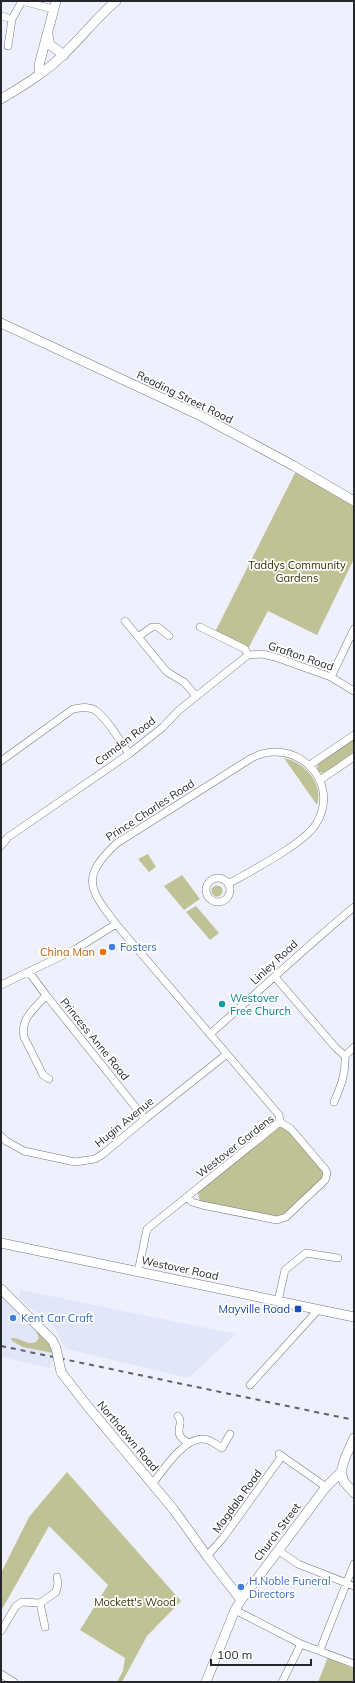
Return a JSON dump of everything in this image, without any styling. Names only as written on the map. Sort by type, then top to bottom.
[{"type":"street","points":[[8,46],[12,19],[22,1],[55,5],[39,65],[40,74]]},
{"type":"street","points":[[1,98],[40,74],[64,55],[103,11],[116,1]]},
{"type":"street","points":[[1,16],[12,19]]},
{"type":"street","points":[[48,33],[50,45],[64,55]]},
{"type":"street","name":"Reading Street Road","points":[[1,323],[202,416],[294,466],[354,501]]},
{"type":"street","points":[[125,621],[167,672],[184,682],[196,696]]},
{"type":"street","points":[[138,637],[152,626],[158,627],[169,636]]},
{"type":"street","points":[[200,627],[245,648],[248,655]]},
{"type":"street","points":[[331,677],[354,629]]},
{"type":"street","name":"Grafton Road","points":[[248,655],[262,654],[274,657],[331,677],[354,692]]},
{"type":"street","name":"Camden Road","points":[[1,846],[8,837],[129,754],[163,727],[178,710],[248,655]]},
{"type":"street","points":[[1,761],[73,710],[84,708],[94,710],[102,717],[129,754]]},
{"type":"street","points":[[310,765],[354,735]]},
{"type":"street","name":"Prince Charles Road","points":[[280,1122],[279,1115],[116,924],[99,902],[94,894],[92,885],[93,873],[96,865],[104,855],[117,843],[255,756],[268,752],[281,751],[299,757],[310,765],[320,780]]},
{"type":"street","points":[[228,884],[283,851],[311,830],[319,820],[323,807],[323,794],[320,780],[354,757]]},
{"type":"street","name":"Linley Road","points":[[210,1034],[354,906]]},
{"type":"street","points":[[1,985],[76,949],[116,924]]},
{"type":"street","name":"Princess Anne Road","points":[[29,972],[145,1119]]},
{"type":"street","points":[[275,977],[336,1048],[346,1056]]},
{"type":"street","points":[[46,995],[24,1021],[22,1030],[43,1076],[49,1079]]},
{"type":"street","points":[[334,1102],[341,1086],[346,1068],[346,1056],[354,1047]]},
{"type":"street","name":"Hugin Avenue","points":[[1,1136],[6,1141],[24,1151],[75,1162],[83,1162],[94,1159],[103,1154],[227,1054]]},
{"type":"street","name":"Westover Gardens","points":[[138,1272],[147,1229],[280,1122],[291,1129],[327,1173],[325,1180],[286,1218],[277,1220],[202,1205],[192,1202],[187,1197]]},
{"type":"street","name":"Westover Road","points":[[1,1243],[354,1317]]},
{"type":"street","points":[[278,1301],[285,1270],[306,1253],[325,1258],[338,1258]]},
{"type":"street","name":"Northdown Road","points":[[1,1289],[52,1340],[56,1348],[61,1372],[153,1483],[241,1600]]},
{"type":"street","points":[[250,1385],[318,1310]]},
{"type":"street","points":[[178,1416],[181,1420],[178,1428],[180,1435],[188,1443]]},
{"type":"street","points":[[153,1483],[188,1443],[201,1438],[222,1448],[230,1434]]},
{"type":"street","name":"Church Street","points":[[206,1682],[235,1610],[241,1600],[327,1486],[341,1472],[345,1458],[354,1438]]},
{"type":"street","name":"Magdala Road","points":[[207,1556],[223,1538],[281,1455],[327,1486]]},
{"type":"street","points":[[341,1472],[344,1482],[354,1493]]},
{"type":"street","points":[[327,1486],[344,1482]]},
{"type":"street","points":[[279,1551],[298,1564],[354,1586]]},
{"type":"street","points":[[320,1650],[354,1564]]},
{"type":"street","points":[[1,1630],[9,1616],[19,1604],[22,1602],[32,1601],[40,1603],[56,1592],[58,1584],[57,1577]]},
{"type":"street","points":[[40,1603],[45,1627]]},
{"type":"street","points":[[235,1610],[301,1644],[354,1664]]},
{"type":"street","points":[[282,1682],[301,1644]]},
{"type":"street","points":[[1,1674],[14,1682]]},
{"type":"shaded area","points":[[21,1290],[236,1334],[188,1378],[66,1349],[54,1327],[19,1298]]},
{"type":"shaded area","points":[[1,1293],[34,1325],[53,1353],[50,1368],[1,1357]]},
{"type":"green space","name":"Taddys Community Gardens","points":[[297,471],[354,504],[354,559],[317,635],[268,611],[249,647],[215,632]]},
{"type":"green space","points":[[354,738],[354,752],[324,773],[318,772],[318,764]]},
{"type":"green space","points":[[284,758],[299,764],[311,775],[318,789],[317,805]]},
{"type":"green space","points":[[148,854],[156,867],[149,872],[138,859]]},
{"type":"green space","points":[[182,875],[200,899],[184,910],[164,886]]},
{"type":"green space","points":[[215,886],[219,886],[221,887],[221,895],[215,896],[212,893],[212,889]]},
{"type":"green space","points":[[196,906],[219,933],[210,940],[186,912]]},
{"type":"green space","points":[[281,1126],[284,1126],[322,1168],[324,1173],[321,1180],[284,1215],[278,1217],[201,1201],[199,1199],[198,1192],[201,1188]]},
{"type":"green space","points":[[30,1324],[51,1345],[53,1353],[23,1347],[12,1341],[11,1338],[29,1343],[36,1342],[39,1338],[36,1331]]},
{"type":"green space","name":"Mockett's Wood","points":[[67,1472],[181,1601],[147,1636],[122,1682],[117,1682],[123,1671],[125,1658],[80,1630],[108,1585],[49,1526],[1,1611],[1,1573],[29,1517]]},
{"type":"green space","points":[[328,1657],[354,1669],[354,1682],[318,1682]]},
{"type":"railway","points":[[1,1346],[354,1420]]},
{"type":"place","name":"Fosters","points":[[112,947]]},
{"type":"place","name":"China Man","points":[[103,952]]},
{"type":"place","name":"Westover Free Church","points":[[222,1004]]},
{"type":"place","name":"Mayville Road","points":[[298,1309]]},
{"type":"place","name":"Kent Car Craft","points":[[13,1318]]},
{"type":"place","name":"H.Noble Funeral Directors","points":[[241,1587]]}]
